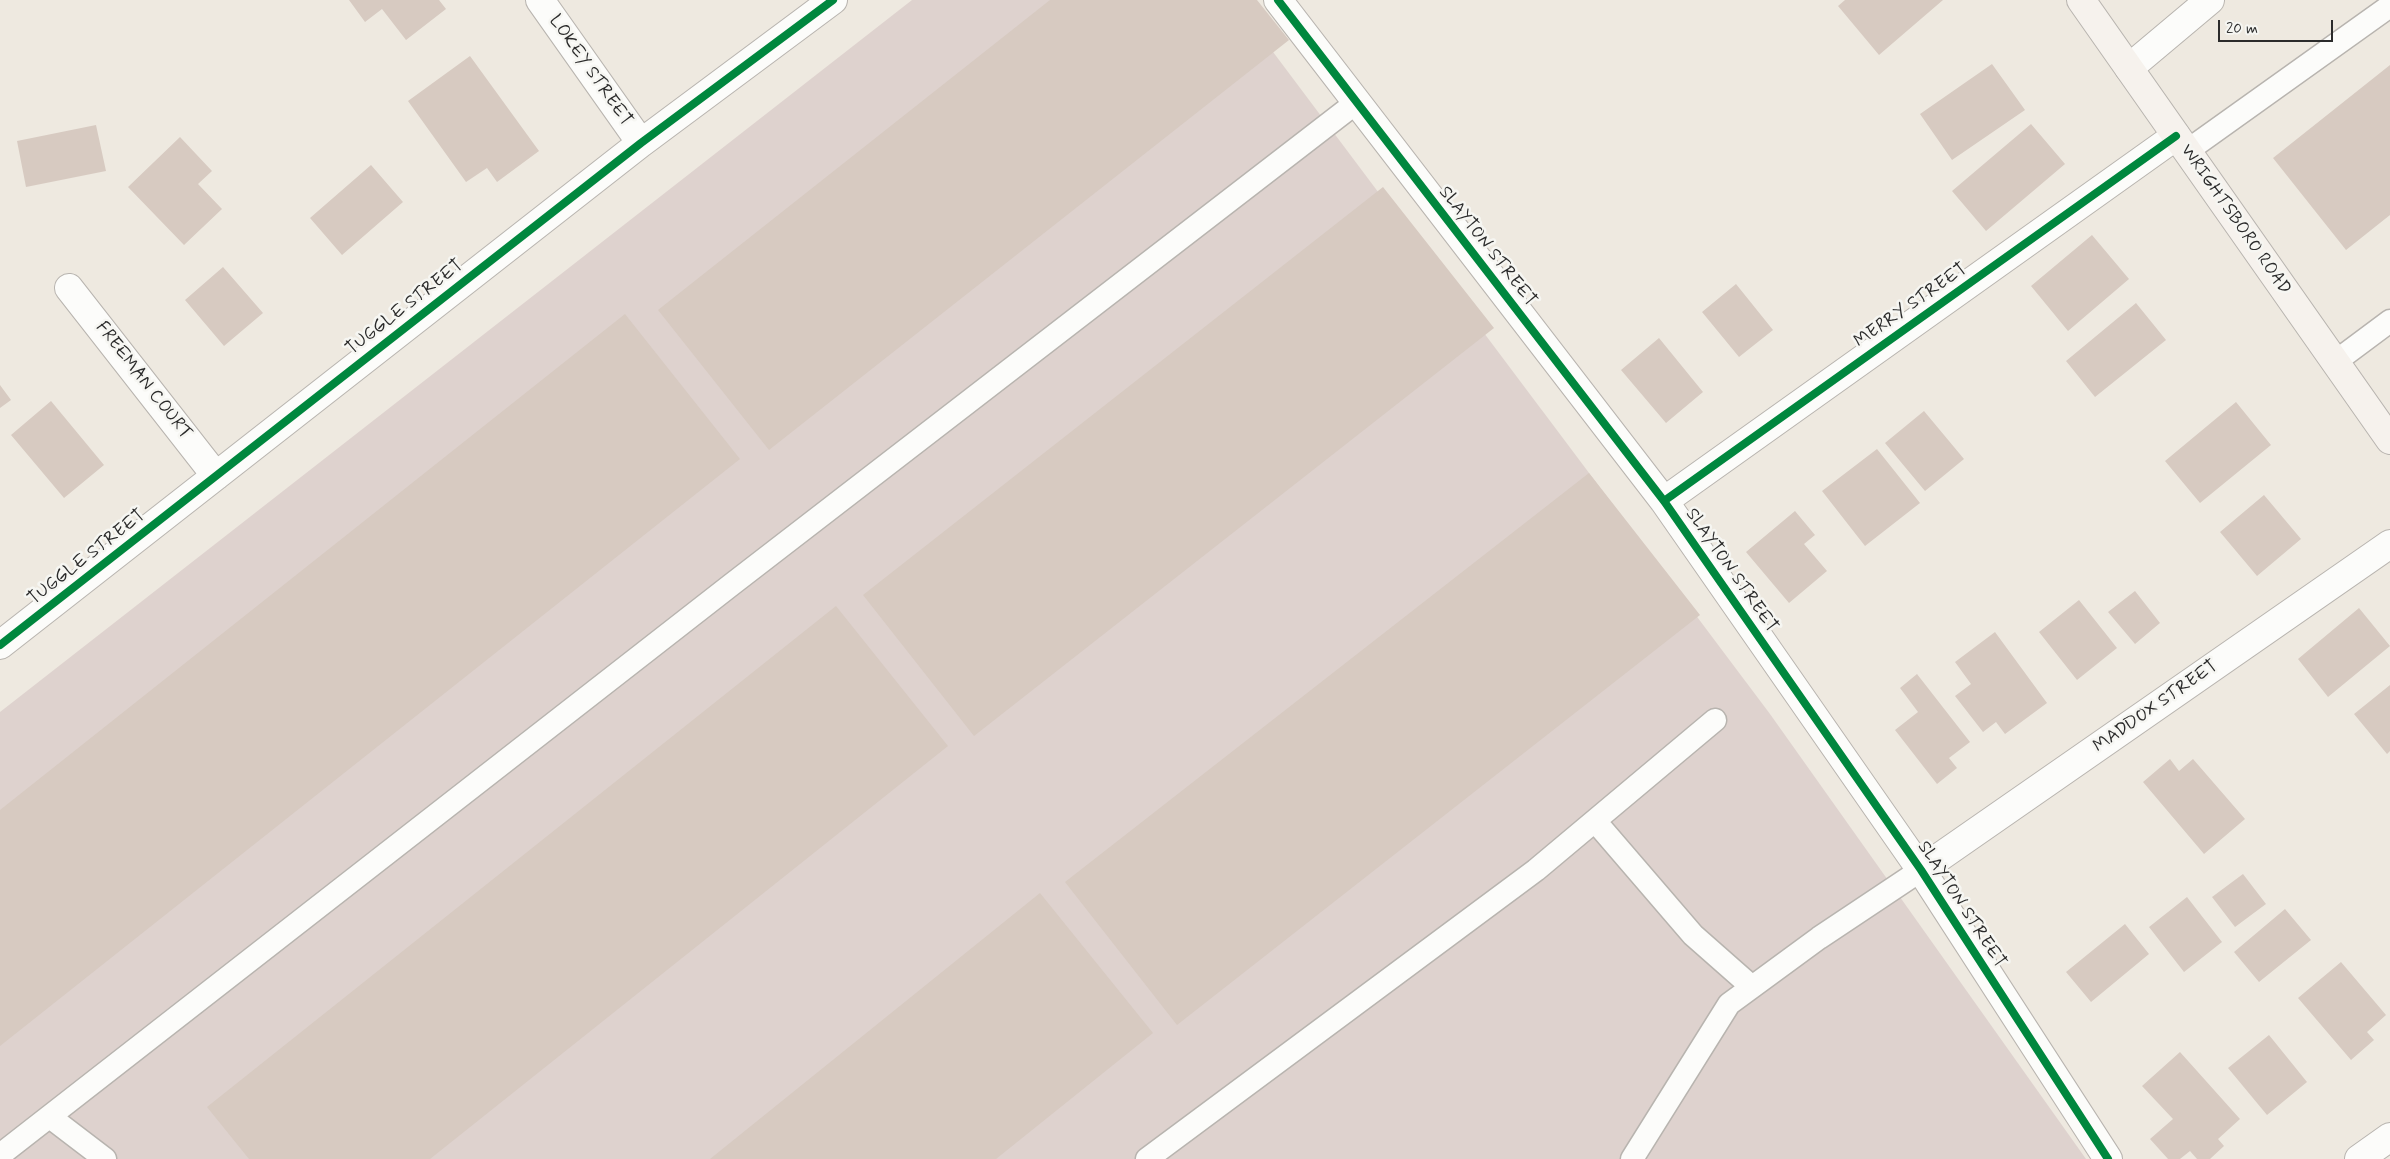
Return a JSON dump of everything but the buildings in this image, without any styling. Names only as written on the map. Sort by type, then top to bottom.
[{"type":"main road","name":"WRIGHTSBORO ROAD","points":[[2081,0],[2390,440]]},
{"type":"street","name":"LOKEY STREET","points":[[540,0],[641,143]]},
{"type":"street","name":"TUGGLE STREET","points":[[0,645],[641,143],[833,0]]},
{"type":"street","name":"SLAYTON STREET","points":[[1278,0],[1664,501],[1921,870],[2108,1159]]},
{"type":"street","points":[[2129,68],[2210,0]]},
{"type":"street","name":"MERRY STREET","points":[[1664,501],[2181,143]]},
{"type":"street","name":"FREEMAN COURT","points":[[69,288],[216,476]]},
{"type":"street","name":"MADDOX STREET","points":[[1921,870],[2390,544]]},
{"type":"street","points":[[2359,1159],[2390,1137]]},
{"type":"lane","points":[[2181,143],[2390,6]]},
{"type":"lane","points":[[0,1155],[739,579],[1357,102]]},
{"type":"lane","points":[[2335,362],[2390,321]]},
{"type":"lane","points":[[1147,1159],[1528,876],[1715,720]]},
{"type":"lane","points":[[1595,821],[1693,935],[1752,987]]},
{"type":"lane","points":[[1632,1159],[1729,1004],[1819,938],[1921,870]]},
{"type":"lane","points":[[50,1117],[105,1159]]},
{"type":"shaded area","points":[[912,0],[1234,0],[1770,714],[2086,1159],[0,1159],[0,712]]},
{"type":"cycle path","points":[[0,645],[641,143],[833,0]]},
{"type":"cycle path","points":[[1278,0],[1664,501],[1921,870],[2108,1159]]},
{"type":"cycle path","points":[[1664,501],[2176,136]]}]
